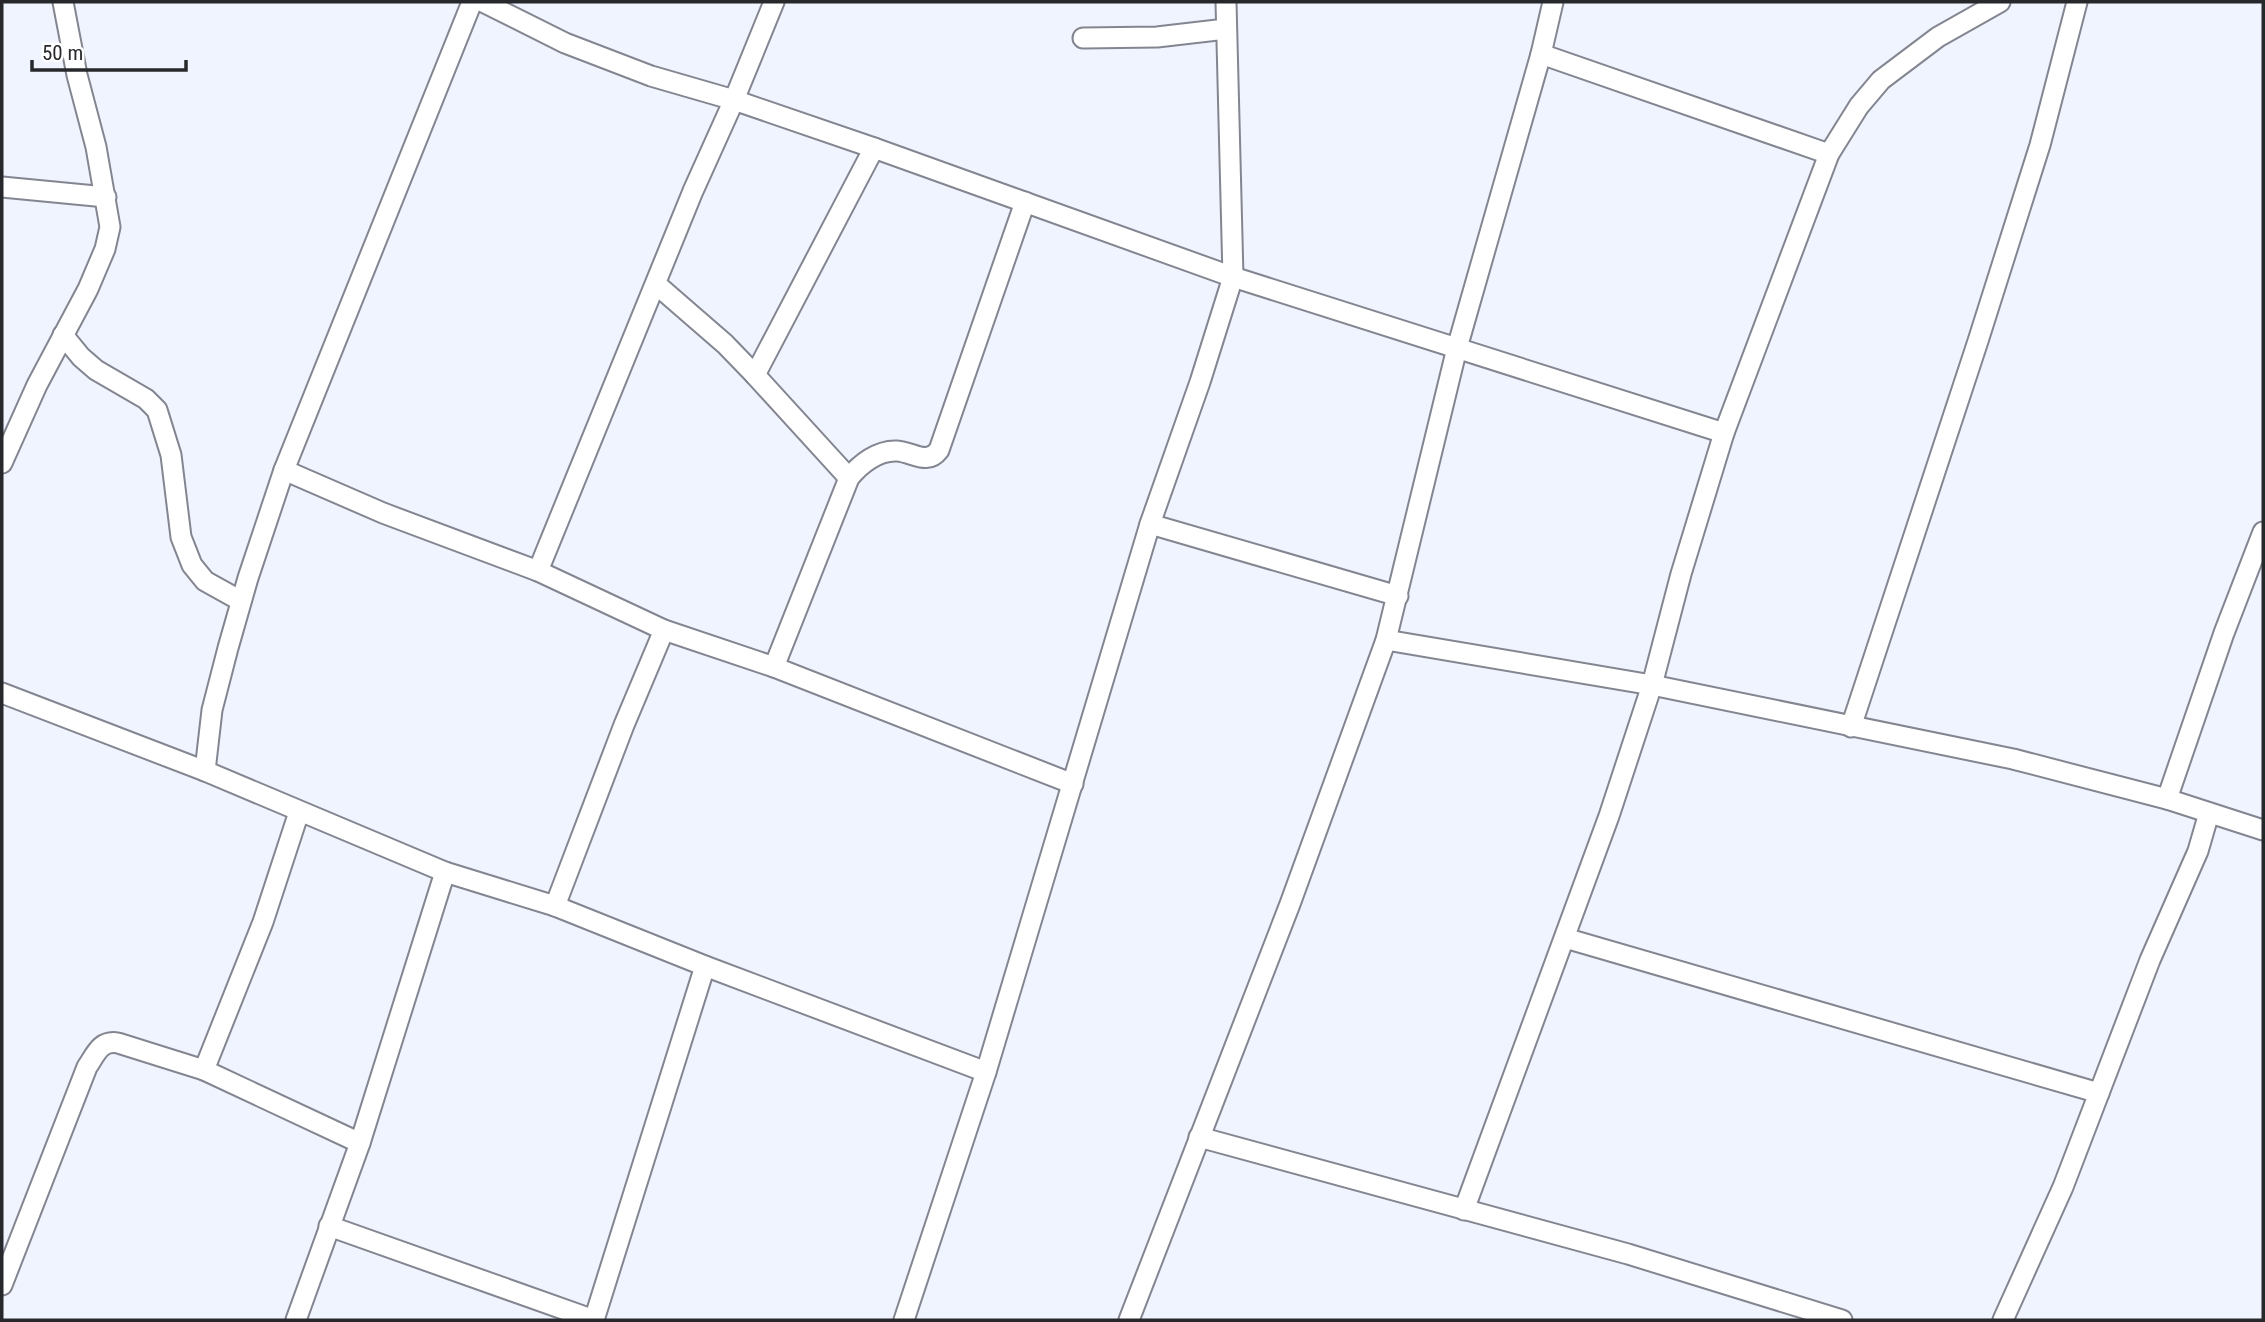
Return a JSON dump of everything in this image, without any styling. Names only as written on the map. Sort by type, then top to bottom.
[{"type":"street","points":[[2,463],[37,385],[88,289],[105,249],[110,227],[96,148],[77,75],[63,2]]},
{"type":"street","points":[[205,771],[212,710],[241,601],[284,470],[472,2]]},
{"type":"street","points":[[483,2],[565,43],[651,76],[734,100],[874,148],[1233,277],[1724,433]]},
{"type":"street","points":[[538,571],[657,285],[693,191],[774,2]]},
{"type":"street","points":[[904,1320],[986,1072],[1150,524],[1200,382],[1233,277],[1226,2]]},
{"type":"street","points":[[1129,1320],[1290,904],[1386,640],[1457,348],[1541,54],[1553,2]]},
{"type":"street","points":[[1464,1210],[1609,816],[1652,685],[1681,574],[1724,433],[1829,154],[1859,106],[1881,80],[1938,37],[2000,2]]},
{"type":"street","points":[[1851,727],[2040,145],[2077,2]]},
{"type":"street","points":[[1083,38],[1157,37],[1226,29]]},
{"type":"street","points":[[1541,54],[1829,154]]},
{"type":"street","points":[[755,375],[874,148]]},
{"type":"street","points":[[2,187],[106,197]]},
{"type":"street","points":[[774,667],[849,478],[864,462],[884,453],[899,451],[926,458],[939,450],[1025,202]]},
{"type":"street","points":[[657,285],[725,344],[849,478]]},
{"type":"street","points":[[63,335],[96,370],[158,410],[171,455],[181,537],[185,549],[192,565],[205,581],[241,601]]},
{"type":"street","points":[[284,470],[383,513],[538,571],[664,630],[774,667],[1073,785]]},
{"type":"street","points":[[1150,524],[1398,596]]},
{"type":"street","points":[[2167,799],[2220,645],[2263,532]]},
{"type":"street","points":[[555,906],[624,725],[664,630]]},
{"type":"street","points":[[1386,640],[1652,685],[2012,759],[2167,799],[2263,830]]},
{"type":"street","points":[[2,693],[205,771],[445,872],[555,906],[986,1072]]},
{"type":"street","points":[[204,1070],[263,922],[299,812]]},
{"type":"street","points":[[2003,1320],[2063,1187],[2150,960],[2198,851],[2209,813]]},
{"type":"street","points":[[296,1320],[360,1143],[445,872]]},
{"type":"street","points":[[1565,938],[2099,1093]]},
{"type":"street","points":[[329,1226],[594,1320],[705,966]]},
{"type":"street","points":[[2,1285],[87,1067],[100,1046],[106,1043],[118,1042],[204,1070],[360,1143]]},
{"type":"street","points":[[1199,1137],[1628,1254],[1842,1320]]}]
